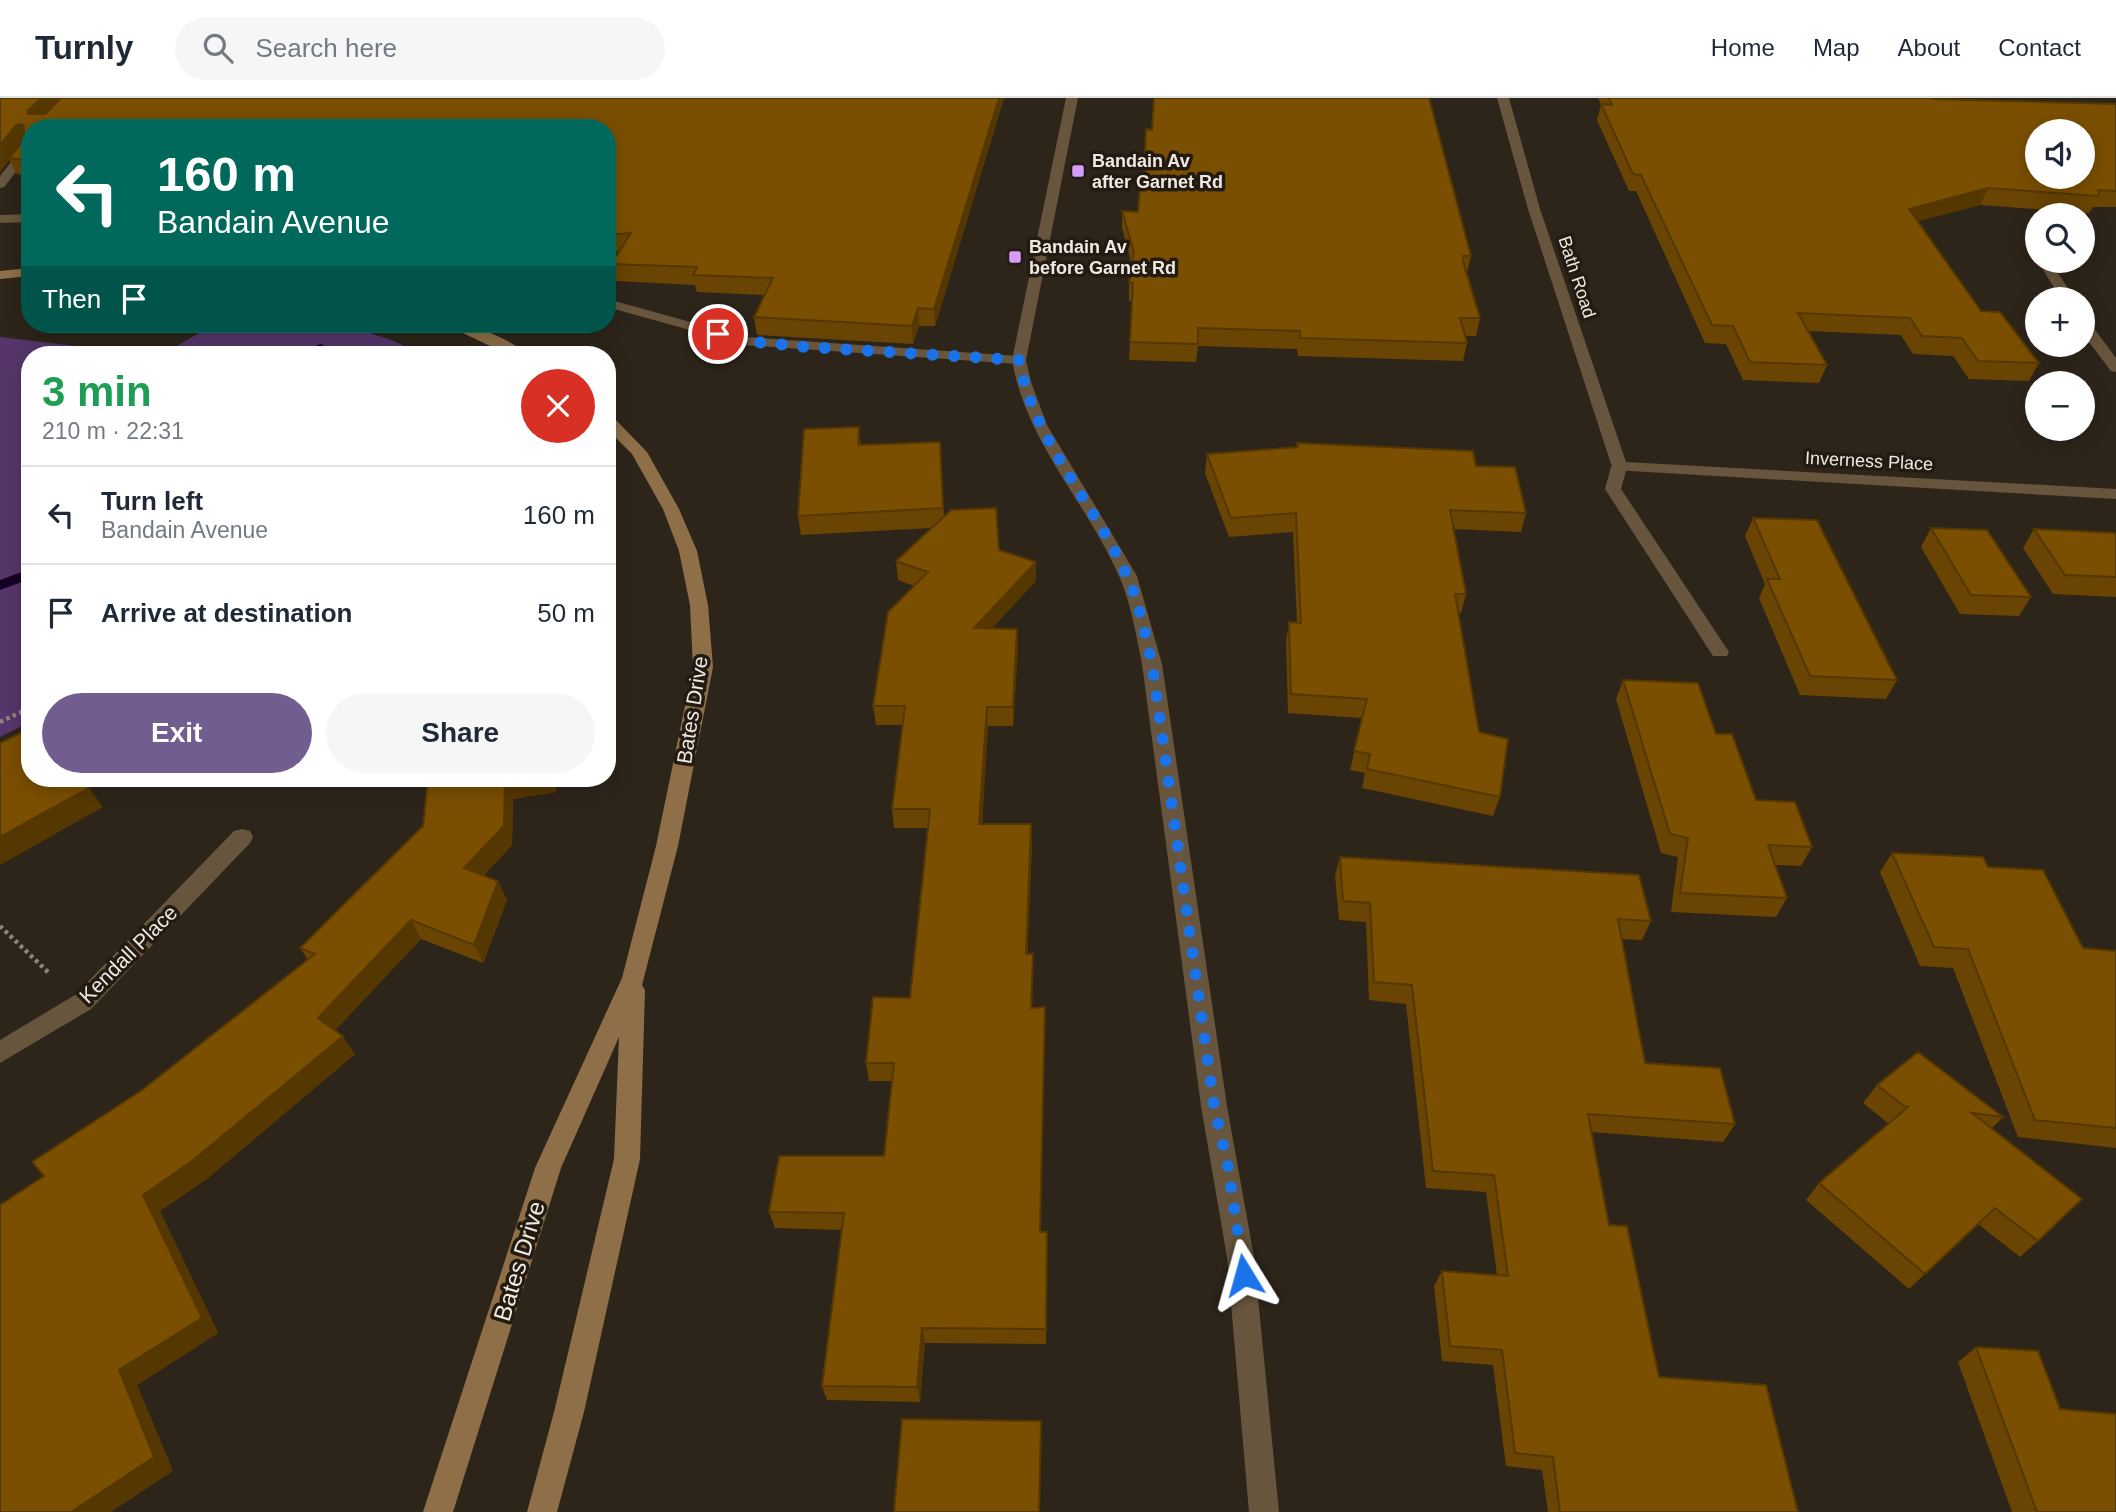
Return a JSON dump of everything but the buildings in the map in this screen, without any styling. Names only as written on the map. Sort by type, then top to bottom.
[{"type":"main road","points":[[0,275],[21,273]]},
{"type":"main road","points":[[475,333],[503,346]]},
{"type":"main road","name":"Bates Drive","points":[[438,1512],[548,1168],[634,978],[667,846],[703,667],[699,605],[688,551],[671,509],[639,452],[616,429]]},
{"type":"main road","name":"Bates Drive","points":[[542,1512],[569,1412],[627,1159],[634,978]]},
{"type":"street","points":[[1072,98],[1019,360],[1023,383],[1039,425],[1128,576],[1152,664],[1214,1106],[1228,1167],[1248,1302],[1264,1512]]},
{"type":"street","name":"Bath Road","points":[[1503,98],[1534,209],[1619,467],[1613,489],[1720,652]]},
{"type":"street","points":[[0,184],[21,157]]},
{"type":"street","points":[[0,166],[14,166]]},
{"type":"street","points":[[0,219],[21,218]]},
{"type":"street","points":[[616,305],[744,341],[1019,360]]},
{"type":"street","points":[[2095,340],[2116,368]]},
{"type":"street","name":"Inverness Place","points":[[1619,467],[2116,494]]},
{"type":"street","name":"Kendall Place","points":[[0,1053],[83,1002],[242,837]]},
{"type":"path","points":[[0,722],[21,712]]},
{"type":"path","points":[[0,926],[26,953]]},
{"type":"shaded area","points":[[199,333],[369,333],[404,346],[177,346]]},
{"type":"shaded area","points":[[0,337],[76,346],[21,346],[21,726],[0,737]]},
{"type":"waterway","points":[[0,585],[21,577]]},
{"type":"place","name":"Bandain Av after Garnet Rd","points":[[1078,171]]},
{"type":"place","name":"Bandain Av before Garnet Rd","points":[[1015,257]]},
{"type":"route","points":[[718,334],[744,341],[807,347],[1019,360],[1023,383],[1039,425],[1128,576],[1139,609],[1152,664],[1214,1106],[1228,1167],[1244,1275]]}]
